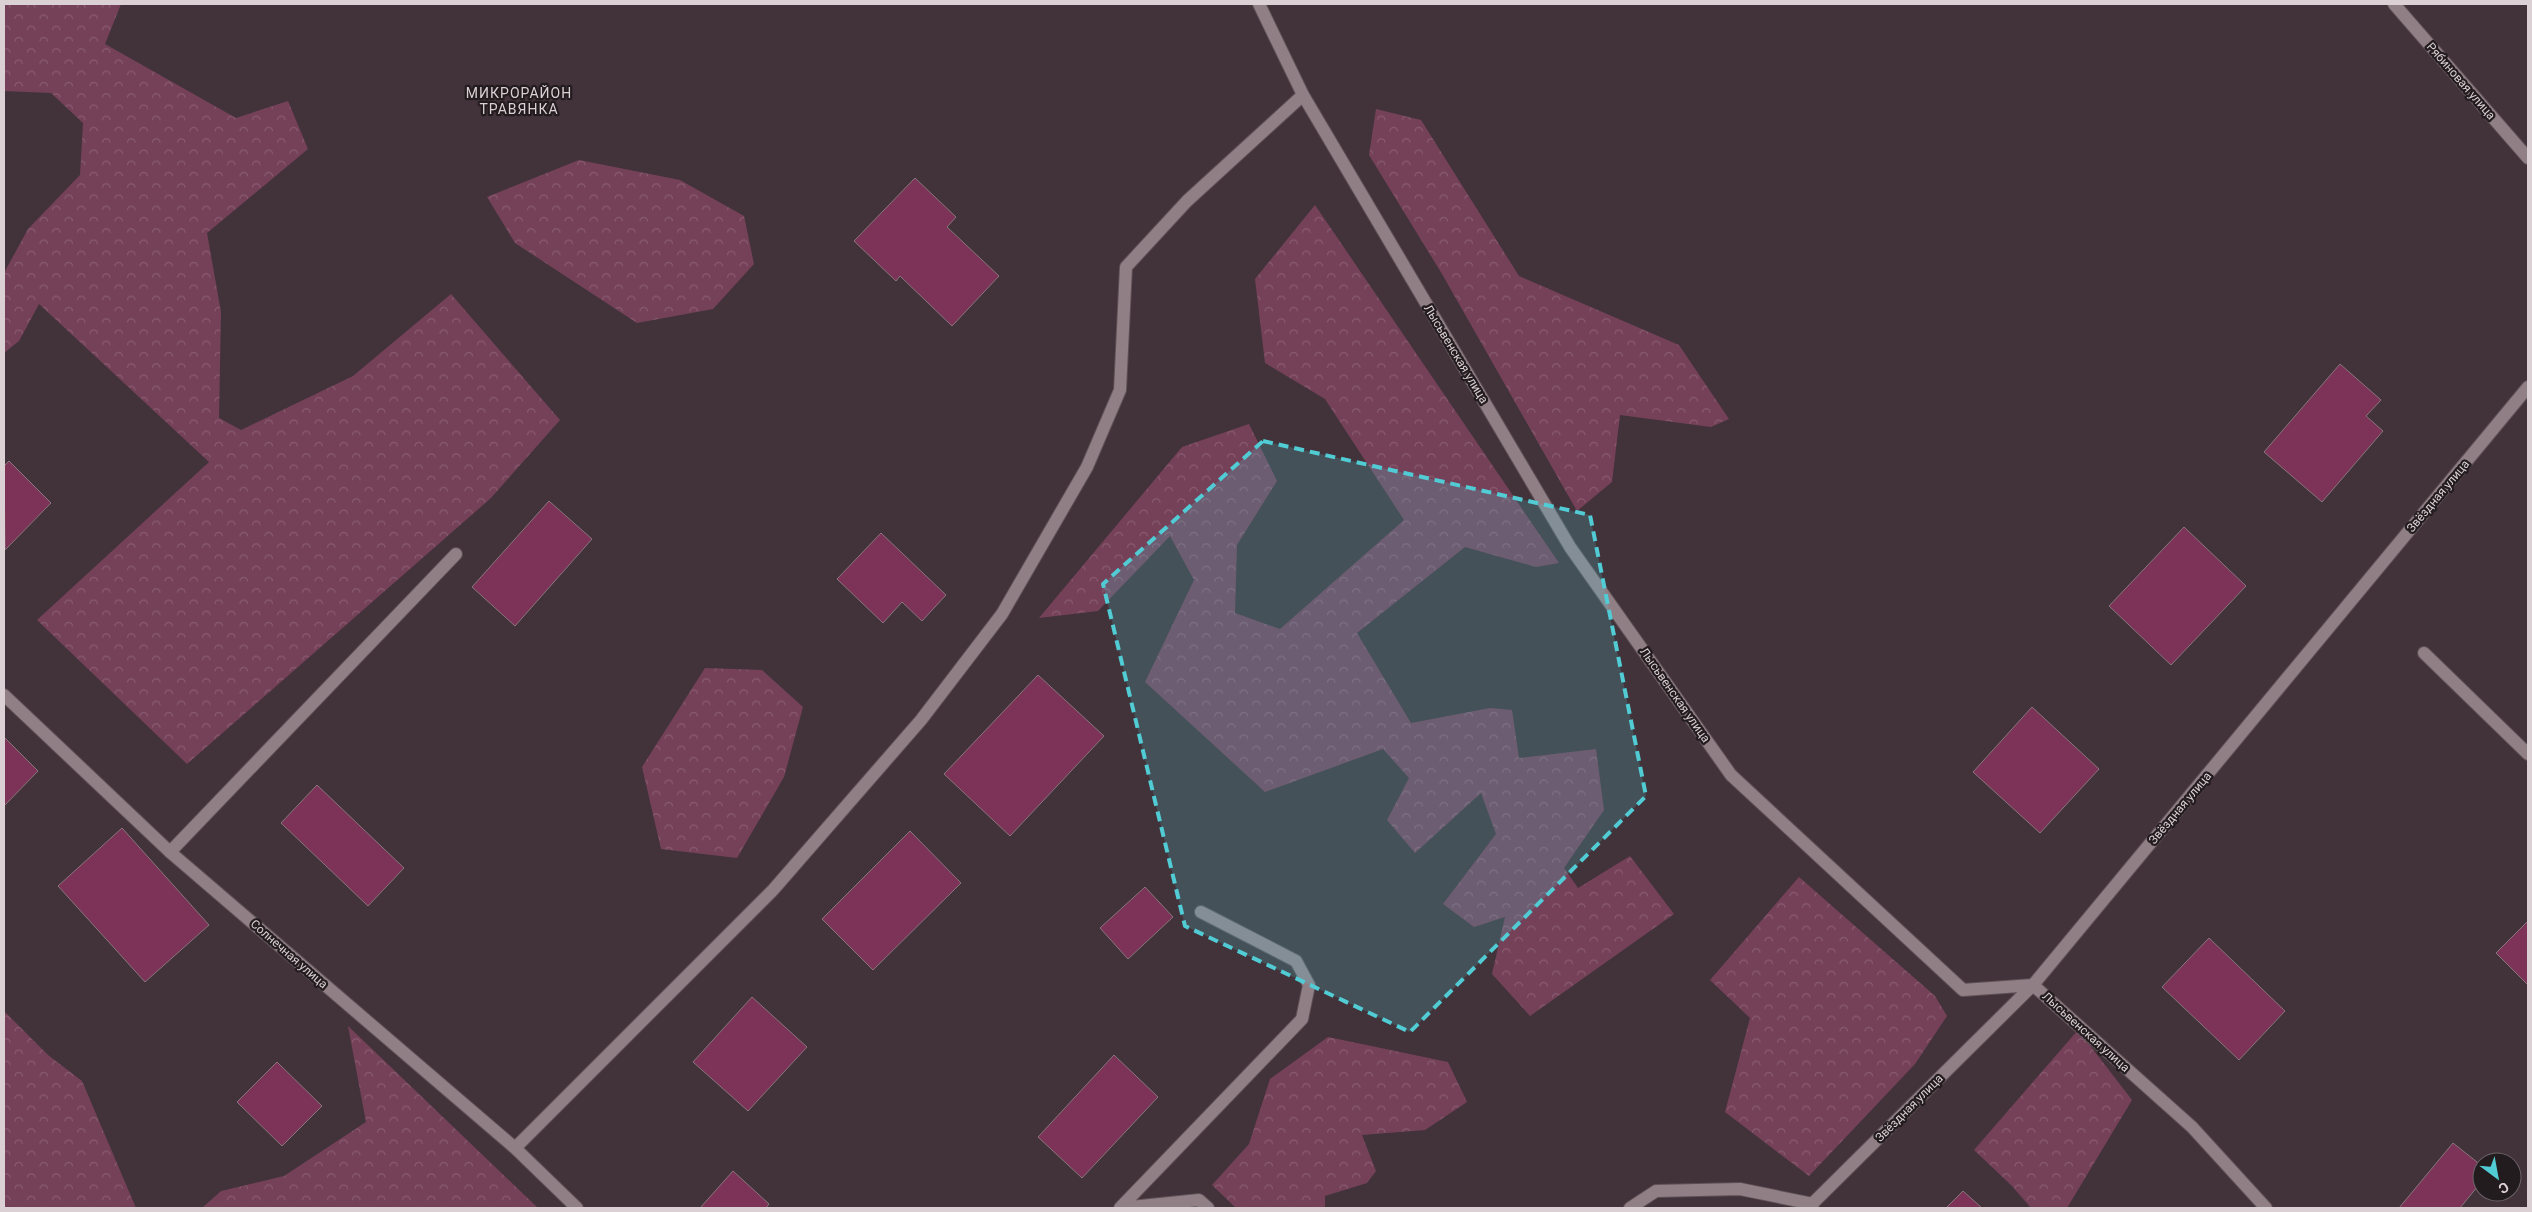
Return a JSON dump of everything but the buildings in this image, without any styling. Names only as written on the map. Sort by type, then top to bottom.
[{"type":"street","name":"Лысьвенская улица","points":[[1259,4],[1303,95],[1570,547],[1731,775],[1963,990],[2034,985],[2192,1126],[2266,1208]]},
{"type":"street","name":"Рябиновая улица","points":[[2394,4],[2528,158]]},
{"type":"street","points":[[515,1148],[773,890],[921,720],[1002,614],[1087,466],[1120,390],[1126,267],[1187,201],[1303,95]]},
{"type":"street","name":"Звёздная улица","points":[[1811,1206],[2034,985],[2528,387]]},
{"type":"street","points":[[170,852],[456,554]]},
{"type":"street","points":[[2424,653],[2528,754]]},
{"type":"street","name":"Солнечная улица","points":[[4,695],[170,852],[515,1148],[577,1208]]},
{"type":"street","points":[[1121,1208],[1302,1019],[1309,984],[1296,961],[1201,912]]},
{"type":"street","points":[[1630,1208],[1656,1191],[1740,1188],[1811,1206]]},
{"type":"street","points":[[1121,1208],[1198,1200],[1208,1208]]},
{"type":"highlighted area","points":[[1263,441],[1590,515],[1646,796],[1410,1032],[1185,926],[1103,584]]},
{"type":"green space","points":[[4,4],[121,4],[105,44],[236,118],[288,101],[308,149],[207,233],[221,312],[219,418],[241,430],[353,376],[451,294],[560,420],[491,498],[187,764],[37,620],[209,462],[39,304],[19,341],[4,353],[4,273],[28,229],[80,175],[83,123],[51,93],[4,91]]},
{"type":"green space","points":[[1376,109],[1421,120],[1519,276],[1679,345],[1729,419],[1711,427],[1620,415],[1612,482],[1577,511],[1442,274],[1369,155]]},
{"type":"green space","points":[[579,160],[680,180],[744,216],[754,264],[713,309],[637,323],[515,243],[487,197]]},
{"type":"green space","points":[[1315,205],[1559,563],[1536,567],[1465,547],[1357,633],[1411,723],[1490,708],[1512,710],[1519,758],[1596,749],[1604,810],[1564,868],[1578,888],[1630,856],[1674,914],[1530,1016],[1492,974],[1505,917],[1474,927],[1443,904],[1496,834],[1481,793],[1415,853],[1387,820],[1409,778],[1383,749],[1265,792],[1145,682],[1194,580],[1170,536],[1098,611],[1039,618],[1182,447],[1249,424],[1277,481],[1237,545],[1235,613],[1280,629],[1404,520],[1325,399],[1265,363],[1255,279]]},
{"type":"green space","points":[[705,668],[762,670],[803,707],[784,777],[737,858],[661,849],[642,767]]},
{"type":"green space","points":[[1799,877],[1935,996],[1947,1016],[1915,1064],[1809,1176],[1725,1112],[1750,1018],[1710,980]]},
{"type":"green space","points":[[4,1011],[48,1055],[82,1081],[136,1208],[4,1208]]},
{"type":"green space","points":[[348,1026],[538,1208],[202,1208],[221,1191],[284,1176],[366,1122]]},
{"type":"green space","points":[[2078,1030],[2132,1100],[2067,1208],[2031,1208],[2012,1186],[1974,1150]]},
{"type":"green space","points":[[1328,1037],[1448,1062],[1467,1102],[1425,1130],[1362,1135],[1376,1171],[1367,1183],[1325,1196],[1325,1208],[1236,1208],[1212,1185],[1249,1144],[1270,1079]]},
{"type":"district","name":"МИКРОРАЙОН ТРАВЯНКА","points":[[519,102]]}]
